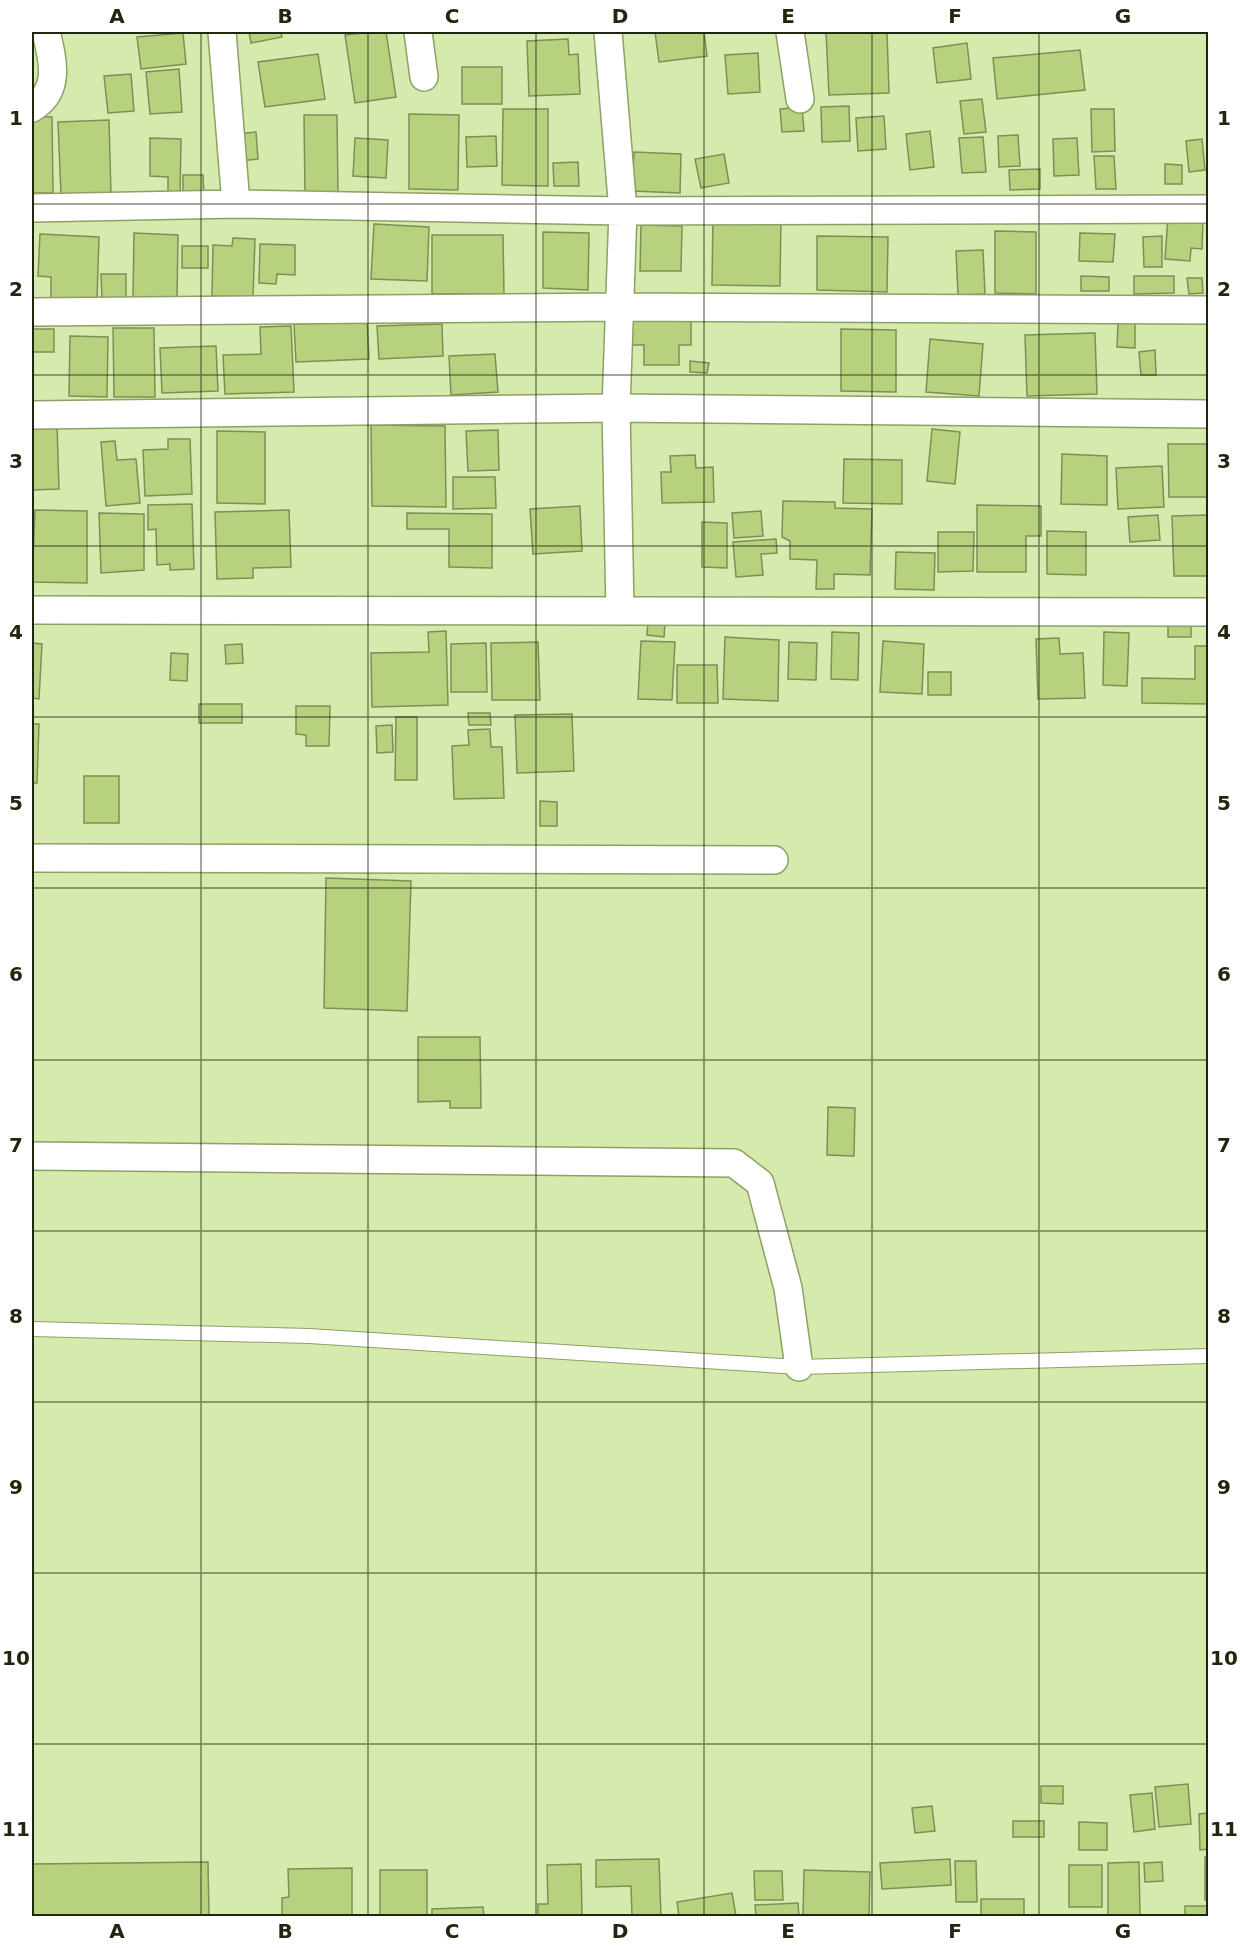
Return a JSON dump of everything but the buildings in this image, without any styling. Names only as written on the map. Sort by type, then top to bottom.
[{"type":"street","points":[[32,108],[42,102],[52,86],[52,57],[46,32]]},
{"type":"street","points":[[222,32],[236,204]]},
{"type":"street","points":[[418,32],[424,77]]},
{"type":"street","points":[[608,32],[623,211],[616,408],[620,611]]},
{"type":"street","points":[[790,32],[801,99]]},
{"type":"street","points":[[32,208],[236,204],[623,211],[1209,209]]},
{"type":"street","points":[[32,312],[619,307],[1209,310]]},
{"type":"street","points":[[32,415],[616,408],[1209,414]]},
{"type":"street","points":[[32,610],[1209,612]]},
{"type":"street","points":[[32,858],[774,860]]},
{"type":"street","points":[[32,1156],[734,1162],[760,1183],[788,1288],[799,1367]]},
{"type":"lane","points":[[32,1329],[309,1336],[799,1367],[1209,1356]]}]
